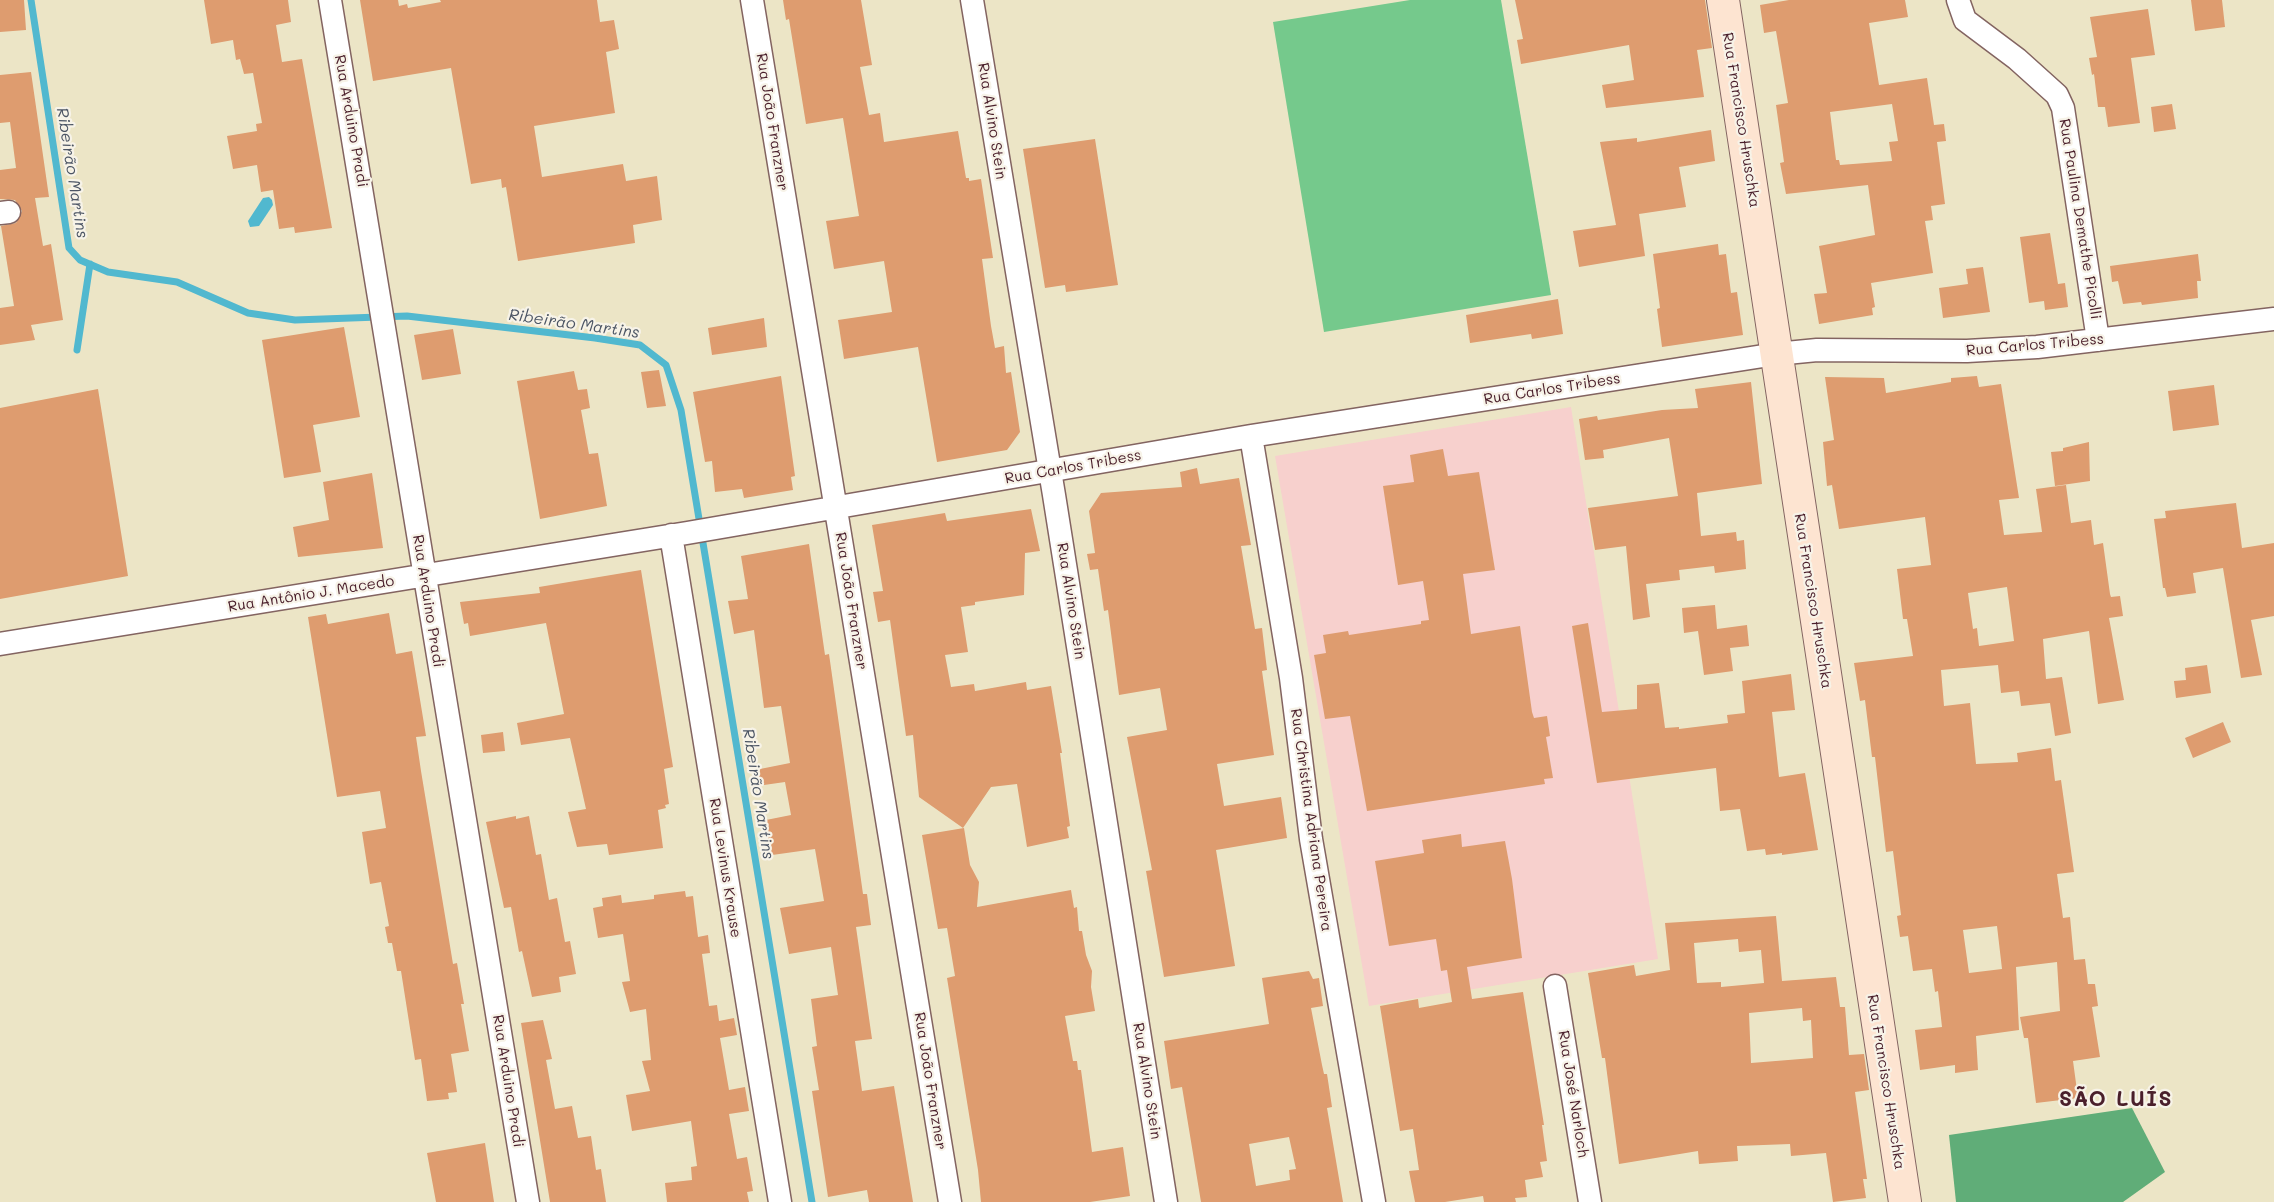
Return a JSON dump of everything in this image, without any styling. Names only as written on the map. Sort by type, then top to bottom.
[{"type":"main road","name":"Rua Francisco Hruschka","points":[[1723,0],[1905,1202]]},
{"type":"street","name":"Rua Arduino Pradi","points":[[330,0],[528,1202]]},
{"type":"street","name":"Rua João Franzner","points":[[752,0],[950,1202]]},
{"type":"street","name":"Rua Alvino Stein","points":[[972,0],[1050,471],[1166,1202]]},
{"type":"street","name":"Rua Paulina Demathe Picolli","points":[[1958,0],[1960,12],[1965,20],[2017,58],[2057,95],[2063,108],[2098,340]]},
{"type":"street","name":"Rua Carlos Tribess","points":[[836,507],[1251,436],[1776,354],[1817,350],[1967,351],[2098,340],[2274,319]]},
{"type":"street","name":"Rua Christina Adriana Pereira","points":[[1251,436],[1291,678],[1311,839],[1374,1202]]},
{"type":"street","name":"Rua Antônio J. Macedo","points":[[0,644],[836,507]]},
{"type":"street","name":"Rua Levinus Krause","points":[[679,534],[780,1202]]},
{"type":"street","name":"Rua José Narloch","points":[[1555,986],[1590,1202]]},
{"type":"shaded area","points":[[1571,407],[1658,959],[1369,1006],[1275,456]]},
{"type":"green space","points":[[1410,0],[1501,0],[1551,295],[1324,332],[1273,22]]},
{"type":"green space","points":[[2132,1108],[2165,1172],[2123,1202],[1956,1202],[1949,1135]]},
{"type":"water","points":[[269,197],[273,205],[259,226],[250,227],[248,221],[263,198]]},
{"type":"building","points":[[0,0],[24,0],[26,30],[0,32]]},
{"type":"building","points":[[204,0],[288,0],[291,22],[276,25],[282,62],[302,59],[332,228],[295,233],[294,227],[279,229],[273,190],[261,192],[257,165],[233,169],[227,136],[257,131],[256,124],[262,123],[253,73],[244,74],[240,59],[236,60],[233,40],[211,44]]},
{"type":"building","points":[[360,0],[398,0],[399,6],[407,4],[408,8],[441,2],[440,0],[597,0],[600,22],[614,20],[619,49],[606,52],[615,113],[534,126],[542,177],[623,164],[626,181],[657,176],[662,220],[633,225],[635,243],[518,261],[506,187],[502,188],[501,179],[471,184],[451,68],[373,81]]},
{"type":"building","points":[[783,0],[861,0],[872,65],[860,67],[869,115],[880,113],[884,142],[958,131],[966,178],[969,178],[969,181],[981,179],[993,258],[982,259],[991,326],[995,348],[1004,346],[1006,373],[1011,372],[1020,432],[1007,450],[937,462],[918,347],[844,359],[838,320],[892,312],[884,261],[834,269],[826,221],[859,216],[843,118],[806,124],[789,19],[786,20]]},
{"type":"building","points":[[1515,0],[1705,0],[1712,48],[1697,50],[1704,97],[1606,108],[1602,85],[1634,80],[1629,45],[1521,64],[1517,40],[1523,39]]},
{"type":"building","points":[[1789,0],[1905,0],[1908,17],[1869,23],[1879,85],[1927,78],[1934,125],[1944,124],[1946,141],[1937,142],[1945,204],[1931,206],[1933,220],[1925,221],[1933,273],[1871,283],[1875,307],[1872,308],[1873,315],[1819,324],[1814,294],[1827,293],[1819,246],[1875,235],[1868,185],[1786,194],[1780,163],[1784,162],[1776,105],[1788,103],[1776,31],[1764,33],[1760,5]],"holes":[[[1892,104],[1898,141],[1889,142],[1892,161],[1840,165],[1839,160],[1836,160],[1830,112]]]},
{"type":"building","points":[[2191,0],[2222,0],[2225,27],[2195,31]]},
{"type":"building","points":[[2148,9],[2155,55],[2131,58],[2140,123],[2108,127],[2105,107],[2098,107],[2094,74],[2092,75],[2089,58],[2097,57],[2090,17]]},
{"type":"building","points":[[31,72],[49,197],[35,198],[43,246],[51,244],[63,320],[31,325],[35,340],[0,345],[0,308],[14,306],[1,226],[16,223],[22,211],[15,200],[0,199],[0,170],[16,168],[10,122],[0,123],[0,75]]},
{"type":"building","points":[[2172,104],[2176,129],[2154,132],[2151,107]]},
{"type":"building","points":[[1711,130],[1715,161],[1679,167],[1686,207],[1639,214],[1645,256],[1579,267],[1573,231],[1616,225],[1600,142],[1637,138],[1637,142]]},
{"type":"building","points":[[1095,139],[1118,285],[1066,292],[1065,285],[1045,288],[1023,149]]},
{"type":"building","points":[[2050,233],[2058,284],[2065,283],[2068,307],[2045,310],[2044,301],[2029,303],[2020,237]]},
{"type":"building","points":[[1718,244],[1719,255],[1726,254],[1731,293],[1737,292],[1743,335],[1662,347],[1653,254]]},
{"type":"building","points":[[2198,254],[2201,281],[2197,281],[2198,298],[2142,305],[2141,302],[2123,304],[2118,281],[2112,282],[2110,266]]},
{"type":"building","points":[[1983,267],[1990,312],[1943,318],[1939,288],[1968,284],[1966,269]]},
{"type":"building","points":[[1558,299],[1563,334],[1532,339],[1531,334],[1470,343],[1466,315]]},
{"type":"building","points":[[764,318],[767,347],[712,355],[708,328]]},
{"type":"building","points":[[344,327],[360,417],[313,425],[321,472],[284,478],[262,340]]},
{"type":"building","points":[[453,329],[461,374],[422,380],[414,335]]},
{"type":"building","points":[[659,370],[666,406],[647,408],[641,372]]},
{"type":"building","points":[[574,371],[578,390],[587,389],[590,408],[581,410],[589,454],[598,453],[607,506],[540,519],[517,381]]},
{"type":"building","points":[[781,376],[795,476],[791,477],[793,490],[744,498],[742,489],[715,492],[712,461],[705,462],[693,392]]},
{"type":"building","points":[[1977,376],[1979,387],[2001,384],[2019,498],[1999,500],[2004,535],[2042,532],[2036,489],[2066,485],[2071,523],[2091,520],[2094,545],[2103,543],[2111,597],[2120,596],[2123,616],[2109,618],[2124,700],[2098,704],[2089,631],[2043,639],[2046,679],[2062,677],[2071,733],[2055,736],[2050,703],[2021,706],[2019,691],[2001,693],[1998,665],[1941,670],[1944,706],[1970,703],[1976,764],[2018,762],[2017,753],[2051,748],[2055,781],[2061,780],[2074,872],[2057,874],[2063,918],[2070,917],[2074,960],[2085,959],[2088,984],[2095,984],[2098,1006],[2092,1007],[2100,1057],[2073,1061],[2078,1098],[2036,1103],[2028,1038],[2024,1038],[2020,1017],[2060,1011],[2057,962],[2016,967],[2019,1030],[1976,1036],[1978,1070],[1955,1073],[1955,1065],[1920,1070],[1915,1030],[1942,1027],[1938,991],[1935,992],[1932,969],[1913,971],[1908,936],[1900,937],[1897,916],[1901,915],[1893,851],[1886,852],[1875,757],[1872,757],[1865,700],[1860,701],[1854,663],[1913,656],[1907,619],[1903,619],[1897,569],[1931,565],[1925,517],[1839,529],[1832,485],[1827,486],[1823,442],[1834,440],[1825,377],[1884,378],[1886,393],[1951,382],[1951,378]],"holes":[[[2007,587],[2014,641],[1979,646],[1977,628],[1973,629],[1968,593]],[[1997,926],[2002,969],[1969,973],[1963,930]]]},
{"type":"building","points":[[1751,382],[1762,484],[1697,493],[1701,536],[1736,532],[1737,541],[1744,540],[1746,569],[1715,573],[1714,566],[1679,570],[1680,580],[1646,584],[1650,617],[1633,620],[1626,546],[1595,550],[1588,508],[1678,496],[1669,438],[1603,450],[1604,458],[1585,460],[1579,419],[1597,416],[1598,420],[1662,410],[1698,408],[1695,389]]},
{"type":"building","points":[[2214,385],[2219,425],[2173,431],[2168,391]]},
{"type":"building","points":[[98,389],[128,576],[0,599],[0,408]]},
{"type":"building","points":[[2089,442],[2090,481],[2055,486],[2051,452],[2063,451],[2063,448]]},
{"type":"building","points":[[1443,449],[1448,476],[1479,472],[1495,570],[1463,574],[1471,634],[1520,626],[1532,712],[1534,718],[1547,716],[1550,736],[1546,737],[1553,778],[1544,779],[1545,784],[1367,811],[1350,716],[1325,719],[1314,655],[1326,653],[1323,635],[1348,631],[1349,635],[1421,624],[1421,621],[1429,620],[1423,581],[1398,585],[1383,486],[1414,482],[1410,455]]},
{"type":"building","points":[[1197,468],[1200,484],[1239,478],[1251,545],[1241,546],[1255,629],[1262,628],[1267,670],[1262,671],[1274,755],[1217,764],[1224,806],[1281,797],[1287,838],[1216,850],[1235,966],[1164,977],[1146,871],[1152,870],[1127,737],[1167,730],[1160,688],[1119,695],[1108,610],[1104,611],[1098,569],[1090,570],[1087,554],[1095,553],[1089,511],[1101,493],[1182,487],[1180,472]]},
{"type":"building","points":[[372,473],[383,548],[298,557],[293,527],[329,520],[323,482]]},
{"type":"building","points":[[2236,503],[2242,548],[2274,543],[2274,616],[2251,620],[2262,675],[2241,678],[2223,568],[2193,573],[2196,593],[2167,597],[2165,588],[2163,588],[2154,519],[2166,518],[2165,511]]},
{"type":"building","points":[[1031,509],[1040,551],[1025,553],[1024,595],[975,602],[975,605],[961,607],[968,652],[945,655],[951,687],[974,684],[975,691],[1026,682],[1027,690],[1051,686],[1062,753],[1060,753],[1070,826],[1067,827],[1069,838],[1027,847],[1017,784],[991,787],[963,828],[919,797],[913,735],[906,736],[890,620],[878,622],[873,592],[883,591],[872,525],[945,513],[947,521]]},
{"type":"building","points":[[809,544],[825,655],[829,654],[863,894],[867,894],[871,925],[856,927],[872,1039],[855,1041],[862,1091],[894,1086],[913,1202],[869,1202],[867,1190],[828,1197],[812,1091],[819,1090],[812,1047],[817,1046],[811,999],[838,995],[831,947],[789,954],[780,908],[824,901],[815,849],[765,856],[761,821],[791,815],[785,782],[757,786],[755,770],[790,763],[781,706],[764,708],[754,630],[734,634],[728,601],[748,599],[741,556]]},
{"type":"building","points":[[641,570],[673,767],[664,769],[669,804],[665,805],[666,808],[658,810],[663,848],[609,855],[607,844],[577,847],[568,812],[586,809],[570,738],[521,745],[517,723],[564,714],[546,623],[470,636],[468,623],[464,624],[460,602],[540,593],[539,587]]},
{"type":"building","points":[[1715,605],[1717,629],[1747,625],[1749,646],[1730,648],[1733,671],[1704,675],[1698,631],[1684,633],[1682,608]]},
{"type":"building","points":[[389,613],[396,654],[412,651],[426,736],[416,737],[421,771],[453,964],[457,963],[464,1004],[461,1004],[469,1051],[451,1054],[457,1092],[448,1093],[449,1099],[427,1101],[421,1059],[415,1060],[401,971],[397,971],[392,943],[388,943],[385,927],[389,926],[381,882],[370,884],[362,832],[386,828],[380,791],[337,797],[308,617],[326,614],[328,624]]},
{"type":"building","points":[[1588,623],[1602,712],[1637,709],[1637,685],[1659,683],[1665,728],[1679,727],[1679,729],[1728,723],[1727,715],[1745,713],[1742,681],[1791,674],[1795,710],[1772,712],[1779,777],[1805,773],[1818,850],[1782,855],[1782,853],[1766,855],[1765,849],[1747,851],[1740,809],[1720,811],[1716,768],[1597,783],[1572,626]]},
{"type":"building","points":[[2207,665],[2211,693],[2176,698],[2174,681],[2186,680],[2185,668]]},
{"type":"building","points":[[2223,722],[2231,742],[2193,758],[2185,738]]},
{"type":"building","points":[[503,732],[505,751],[483,753],[481,735]]},
{"type":"building","points":[[516,816],[516,819],[529,816],[536,855],[541,854],[549,900],[557,898],[565,942],[570,941],[576,974],[559,977],[561,992],[532,997],[522,951],[519,952],[511,907],[504,908],[486,822]]},
{"type":"building","points":[[964,828],[970,865],[979,882],[977,907],[1071,890],[1074,908],[1077,907],[1079,931],[1082,931],[1086,955],[1092,971],[1091,987],[1095,1011],[1065,1016],[1073,1061],[1077,1061],[1078,1070],[1081,1070],[1092,1152],[1123,1147],[1130,1196],[1090,1202],[981,1202],[978,1170],[947,978],[955,976],[947,928],[938,929],[922,835]]},
{"type":"building","points":[[1461,834],[1462,847],[1505,841],[1512,879],[1522,958],[1467,967],[1472,999],[1523,992],[1544,1125],[1542,1125],[1547,1161],[1540,1162],[1543,1177],[1525,1180],[1527,1197],[1515,1198],[1516,1202],[1484,1202],[1483,1196],[1445,1202],[1415,1202],[1409,1171],[1419,1170],[1413,1129],[1400,1131],[1380,1006],[1418,999],[1419,1008],[1452,1002],[1447,970],[1441,971],[1436,939],[1389,946],[1375,861],[1424,853],[1422,840]]},
{"type":"building","points":[[685,891],[686,897],[693,896],[698,937],[708,935],[710,953],[702,954],[709,1006],[717,1005],[719,1021],[734,1018],[737,1035],[720,1038],[729,1090],[745,1087],[749,1111],[729,1114],[737,1159],[747,1157],[753,1191],[747,1192],[749,1202],[667,1202],[665,1183],[692,1180],[691,1167],[697,1166],[691,1121],[632,1131],[626,1095],[650,1091],[642,1061],[651,1060],[646,1009],[630,1012],[622,982],[630,981],[623,934],[598,938],[593,908],[603,906],[602,898],[621,895],[622,903],[654,899],[654,895]]},
{"type":"building","points":[[1776,916],[1782,981],[1836,977],[1840,1007],[1845,1007],[1849,1055],[1864,1054],[1869,1090],[1855,1092],[1867,1179],[1863,1179],[1866,1198],[1833,1202],[1826,1153],[1791,1156],[1790,1144],[1737,1146],[1738,1161],[1699,1164],[1698,1151],[1619,1164],[1605,1058],[1602,1058],[1588,973],[1634,965],[1636,976],[1670,970],[1665,923]],"holes":[[[1738,939],[1739,952],[1761,950],[1764,983],[1721,987],[1721,982],[1697,983],[1694,943]],[[1802,1008],[1803,1021],[1811,1020],[1813,1058],[1751,1063],[1749,1013]]]},
{"type":"building","points":[[1309,971],[1313,979],[1319,978],[1323,1006],[1311,1008],[1324,1074],[1327,1074],[1332,1107],[1327,1108],[1343,1202],[1201,1202],[1182,1087],[1171,1089],[1164,1041],[1269,1024],[1262,978]],"holes":[[[1289,1137],[1296,1169],[1289,1170],[1290,1180],[1256,1186],[1249,1144]]]},
{"type":"building","points":[[543,1020],[552,1059],[546,1060],[555,1109],[572,1106],[578,1138],[591,1136],[596,1170],[601,1169],[606,1202],[550,1202],[521,1023]]},
{"type":"building","points":[[485,1143],[494,1202],[436,1202],[427,1153]]},
{"type":"waterway","name":"Ribeirão Martins","points":[[31,0],[69,248],[80,260],[108,272],[177,282],[248,313],[295,320],[407,316],[595,338],[640,345],[666,365],[681,410],[812,1202]]},
{"type":"waterway","points":[[77,350],[90,264]]},
{"type":"district","name":"SÃO LUÍS","points":[[2116,1100]]}]
